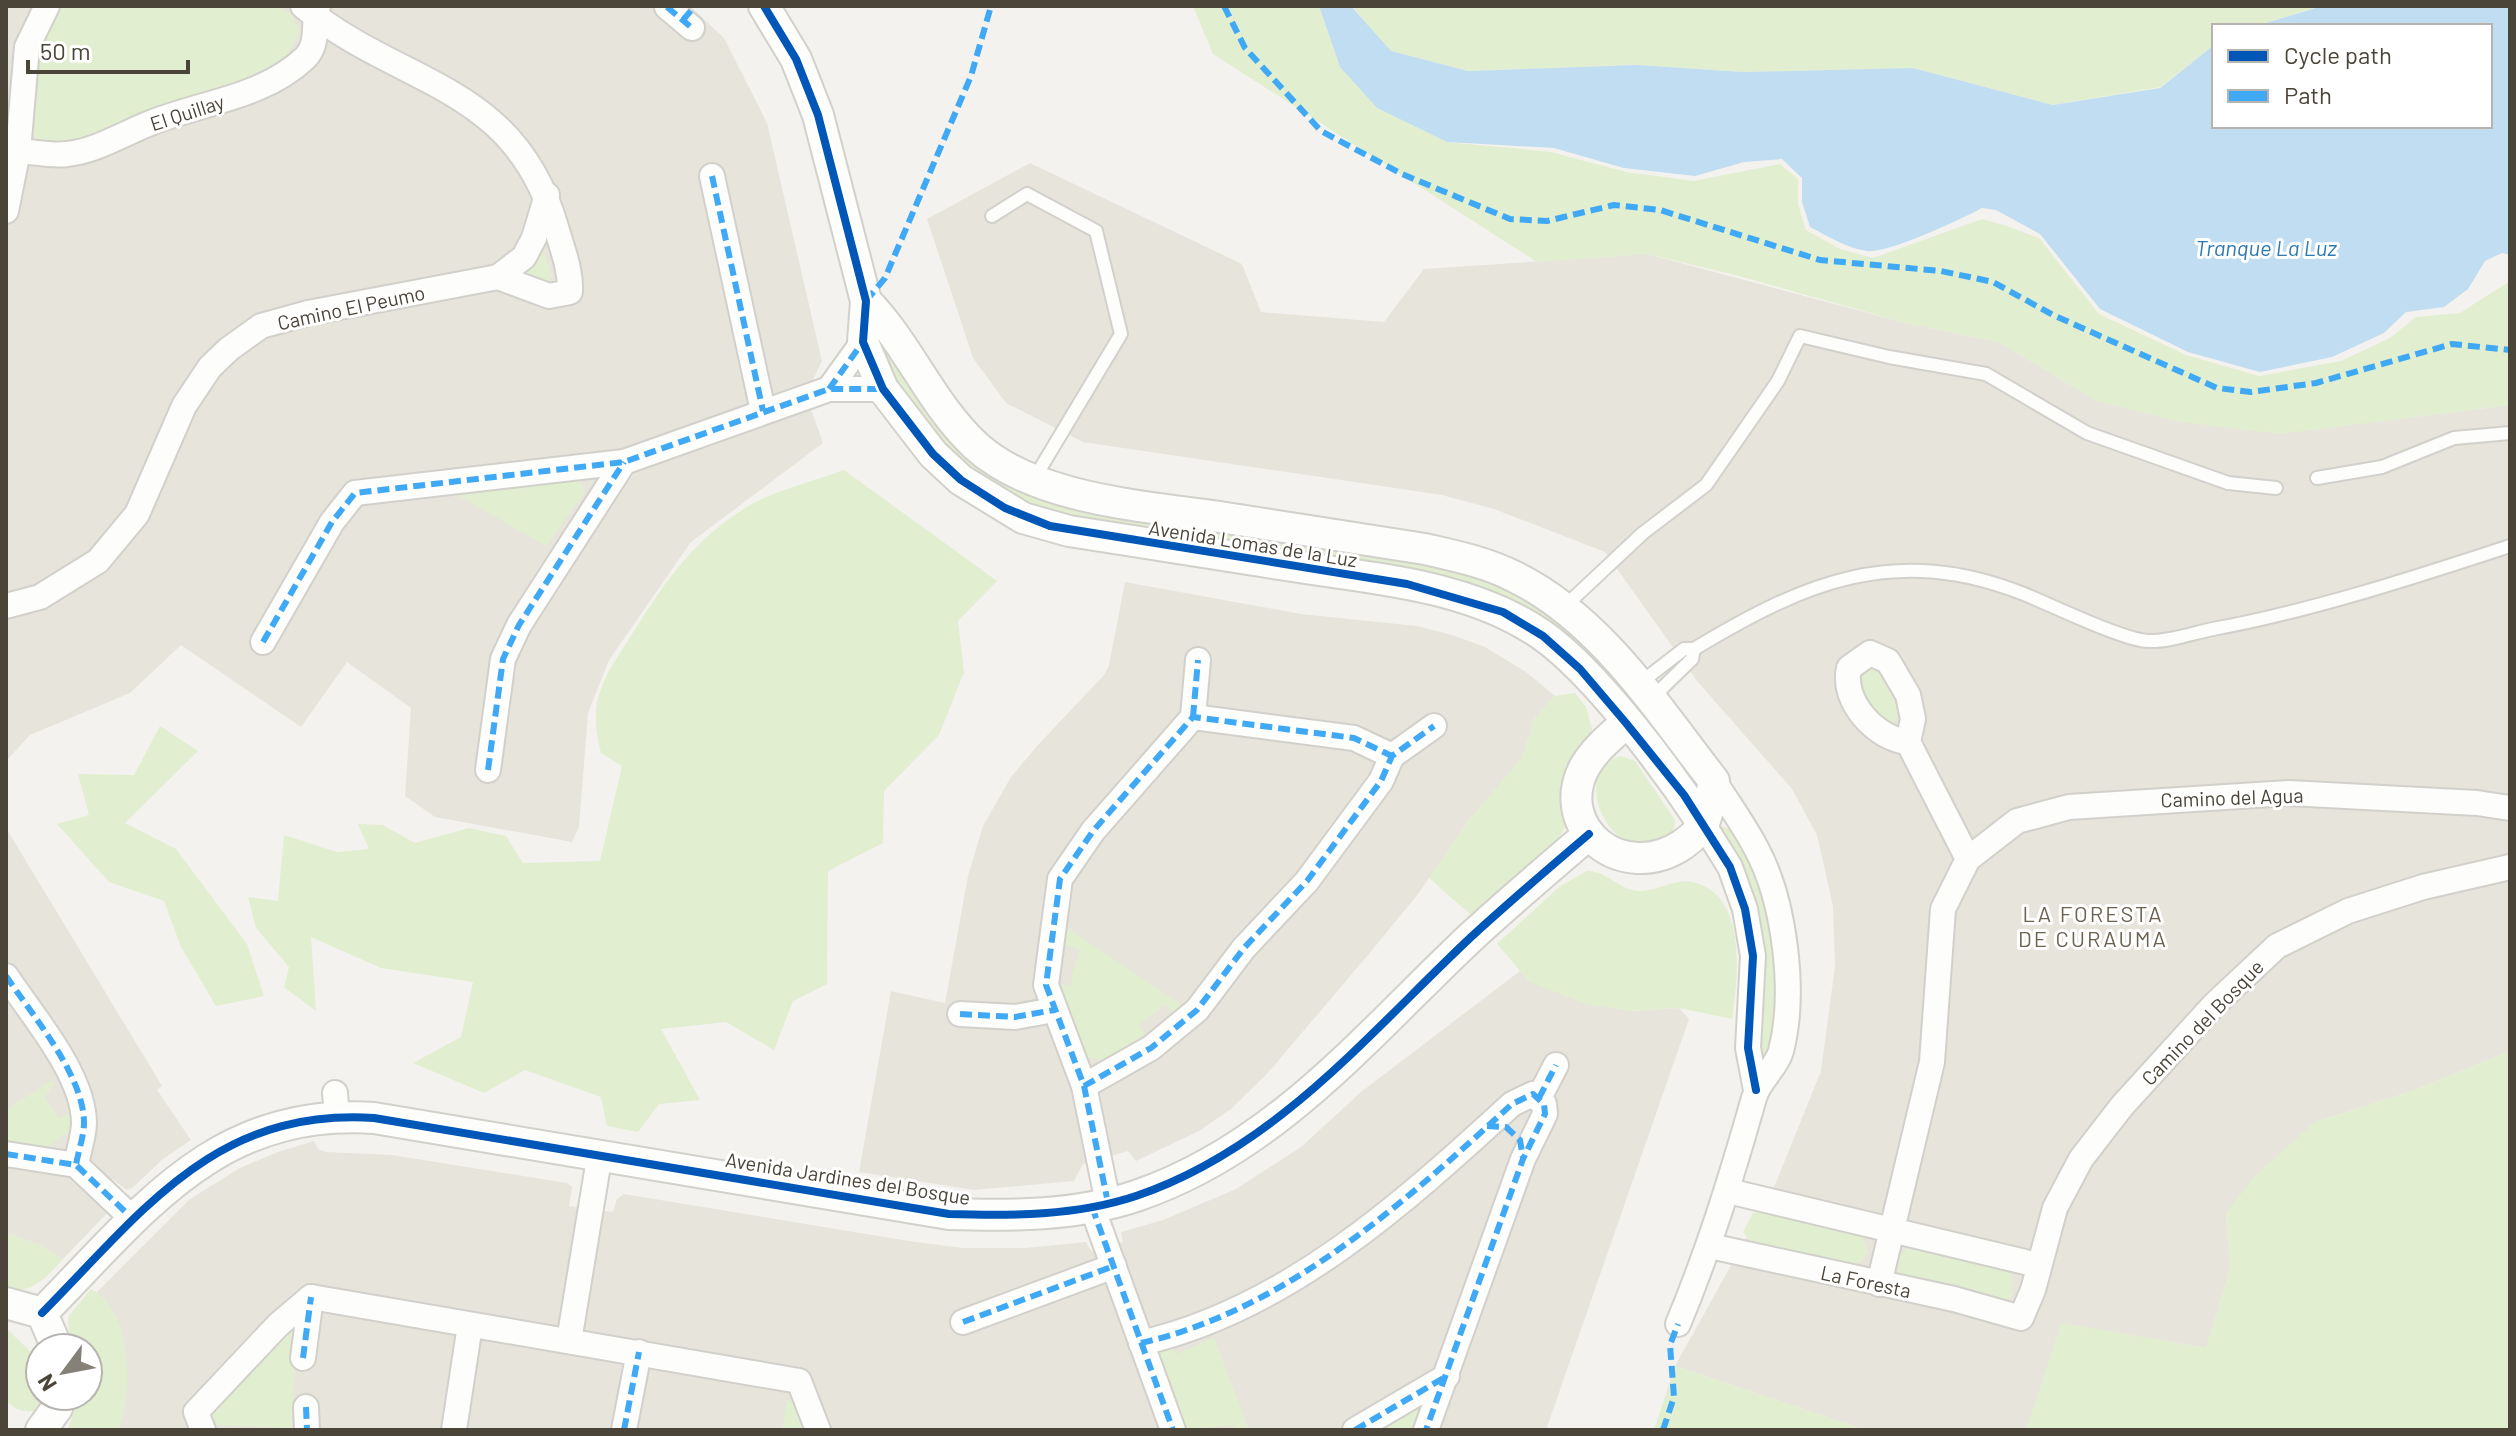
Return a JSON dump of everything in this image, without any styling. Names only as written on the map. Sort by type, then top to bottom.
[{"type":"street","points":[[6,211],[18,151],[27,47],[47,6]]},
{"type":"street","name":"Avenida Lomas de la Luz","points":[[764,6],[796,59],[818,115],[866,301],[863,342],[883,389],[947,468],[984,497],[1023,518],[1069,531],[1407,584],[1490,607],[1543,636],[1580,669],[1626,723],[1703,824],[1730,867],[1745,909],[1753,956],[1748,1048],[1756,1090]]},
{"type":"street","points":[[312,9],[482,113],[522,154],[547,195],[568,269],[570,292],[549,296],[498,277]]},
{"type":"street","name":"El Quillay","points":[[18,151],[67,154],[85,150],[154,121],[250,91],[274,80],[307,57],[315,42],[312,9]]},
{"type":"street","points":[[712,176],[763,411]]},
{"type":"street","points":[[498,277],[524,257],[534,238],[547,195]]},
{"type":"street","name":"Camino El Peumo","points":[[6,606],[40,597],[98,561],[137,514],[184,406],[210,367],[261,326],[308,313],[498,277]]},
{"type":"street","name":"Avenida Lomas de la Luz","points":[[866,301],[894,330],[919,377],[950,419],[979,448],[1034,479],[1089,497],[1425,549],[1471,560],[1513,575],[1563,608],[1644,692],[1714,781],[1757,849],[1772,885],[1783,939],[1786,1014],[1780,1054],[1756,1090],[1710,1246],[1678,1324]]},
{"type":"street","points":[[829,389],[863,342]]},
{"type":"street","points":[[263,642],[332,522],[355,493],[624,462],[829,389],[883,389]]},
{"type":"street","points":[[488,770],[503,659],[519,625],[624,462]]},
{"type":"street","points":[[1173,1430],[1114,1266],[1100,1205],[1084,1086],[1046,985],[1060,879],[1093,831],[1193,717],[1198,660]]},
{"type":"street","points":[[1193,717],[1354,738],[1392,756]]},
{"type":"street","points":[[1626,723],[1601,745],[1580,780],[1577,791],[1579,814],[1589,834],[1608,851],[1627,859],[1648,860],[1668,854],[1687,841],[1703,824],[1714,781]]},
{"type":"street","points":[[1084,1086],[1151,1048],[1197,1010],[1244,948],[1307,881],[1381,781],[1392,756],[1434,726]]},
{"type":"street","points":[[1908,742],[1968,859]]},
{"type":"street","name":"Camino del Agua","points":[[1879,1284],[1932,1062],[1943,909],[1968,859],[2017,821],[2069,807],[2289,793],[2477,803],[2510,808]]},
{"type":"street","name":"Avenida Jardines del Bosque","points":[[42,1313],[134,1220],[198,1163],[222,1148],[336,1104],[374,1118],[600,1153],[949,1214],[1015,1217],[1100,1205],[1136,1196],[1201,1167],[1271,1124],[1370,1040],[1469,939],[1589,834]]},
{"type":"street","name":"Camino del Bosque","points":[[2021,1318],[2033,1290],[2055,1208],[2081,1159],[2122,1106],[2214,1005],[2277,946],[2348,911],[2423,887],[2510,867]]},
{"type":"street","points":[[6,976],[75,1087],[84,1123],[76,1165]]},
{"type":"street","points":[[960,1014],[1015,1017],[1054,1010]]},
{"type":"street","points":[[1426,1430],[1523,1159],[1545,1114],[1539,1098],[1556,1065]]},
{"type":"street","points":[[1141,1343],[1180,1334],[1261,1298],[1329,1256],[1526,1094],[1539,1098]]},
{"type":"street","points":[[1487,1126],[1506,1127],[1520,1140],[1523,1159]]},
{"type":"street","points":[[569,1341],[600,1153]]},
{"type":"street","points":[[6,1154],[76,1165],[134,1220]]},
{"type":"street","points":[[1728,1191],[2038,1265]]},
{"type":"street","name":"La Foresta","points":[[1710,1246],[2021,1318]]},
{"type":"street","points":[[963,1322],[1114,1266]]},
{"type":"street","points":[[311,1297],[799,1381],[818,1430]]},
{"type":"street","points":[[303,1358],[311,1297]]},
{"type":"street","points":[[203,1430],[196,1412],[278,1325],[311,1297]]},
{"type":"street","points":[[6,1303],[42,1313],[50,1332]]},
{"type":"street","points":[[454,1430],[470,1325]]},
{"type":"street","points":[[624,1430],[639,1352]]},
{"type":"street","points":[[1355,1430],[1447,1376]]},
{"type":"street","points":[[41,1430],[54,1412]]},
{"type":"lane","points":[[992,216],[1027,194],[1096,231],[1121,334],[1034,479]]},
{"type":"lane","points":[[1563,608],[1643,533],[1706,485],[1778,381],[1800,336],[1876,354],[1986,374],[2087,433],[2228,483],[2276,488]]},
{"type":"lane","points":[[2317,478],[2382,467],[2454,438],[2510,433]]},
{"type":"lane","points":[[1644,692],[1684,649],[1694,649],[1762,608],[1825,582],[1923,569],[1986,579],[2148,641],[2266,619],[2346,599],[2510,546]]},
{"type":"lane","points":[[1644,692],[1659,688],[1692,659],[1694,649]]},
{"type":"shaded area","points":[[6,6],[690,6],[724,38],[767,123],[822,361],[806,395],[823,443],[691,542],[609,660],[588,713],[579,827],[572,842],[435,817],[405,796],[411,708],[347,662],[301,727],[181,645],[130,693],[30,735],[6,761]]},
{"type":"shaded area","points":[[1030,163],[1242,264],[1261,312],[1384,322],[1424,269],[1647,254],[1906,323],[1999,342],[2097,401],[2414,417],[2510,405],[2510,1051],[2412,1091],[2315,1122],[2226,1213],[2230,1269],[2206,1348],[2062,1324],[2026,1430],[1866,1430],[1675,1366],[1773,1190],[1821,1071],[1835,966],[1833,906],[1817,835],[1792,789],[1697,681],[1605,552],[1494,509],[1442,495],[1083,442],[1006,403],[973,358],[927,219]]},
{"type":"shaded area","points":[[1125,582],[1301,614],[1417,626],[1452,635],[1485,647],[1526,672],[1555,696],[1534,719],[1522,759],[1470,819],[1418,894],[1373,949],[1267,1074],[1231,1109],[1199,1131],[1136,1161],[1128,1151],[1083,1164],[1074,1181],[974,1190],[859,1172],[891,991],[945,1003],[968,876],[983,826],[1011,777],[1104,675],[1109,665]]},
{"type":"shaded area","points":[[6,828],[162,1086],[157,1090],[191,1140],[163,1159],[132,1188],[127,1190],[112,1179],[96,1197],[110,1210],[63,1259],[40,1245],[6,1233]]},
{"type":"shaded area","points":[[1520,971],[1530,982],[1630,1011],[1679,1008],[1689,1019],[1546,1430],[118,1430],[110,1311],[97,1292],[190,1199],[240,1168],[278,1152],[314,1141],[318,1149],[326,1152],[392,1155],[567,1183],[572,1187],[569,1206],[613,1212],[617,1199],[624,1194],[963,1248],[1025,1248],[1086,1242],[1091,1251],[1123,1242],[1121,1232],[1163,1220],[1236,1189],[1301,1147],[1361,1092]]},
{"type":"green space","points":[[59,6],[279,6],[291,14],[300,31],[288,54],[255,78],[159,105],[72,144],[38,144],[28,120],[32,62]]},
{"type":"green space","points":[[1193,6],[1319,6],[1340,67],[1377,108],[1447,142],[1551,152],[1626,172],[1694,181],[1780,164],[1798,179],[1798,204],[1806,230],[1840,249],[1873,258],[1982,219],[2007,226],[2039,238],[2099,314],[2186,355],[2259,376],[2341,361],[2390,338],[2416,317],[2460,313],[2510,281],[2510,405],[2280,434],[2181,422],[2097,401],[1999,342],[1906,323],[1739,276],[1647,254],[1537,262],[1213,54]]},
{"type":"green space","points":[[1352,6],[2321,6],[2262,24],[2212,24],[2212,47],[2160,87],[2053,105],[1913,68],[1743,72],[1637,65],[1468,71],[1390,51]]},
{"type":"green space","points":[[541,244],[552,275],[546,287],[523,274]]},
{"type":"green space","points":[[892,353],[978,463],[1450,562],[1548,608],[1609,684],[1539,621],[1031,510],[954,461],[894,381],[885,359]]},
{"type":"green space","points":[[844,470],[997,581],[958,621],[964,672],[939,735],[884,791],[883,843],[828,871],[827,984],[793,1001],[774,1050],[726,1022],[661,1029],[700,1100],[659,1104],[638,1132],[607,1126],[601,1097],[525,1070],[484,1093],[413,1063],[461,1037],[473,982],[381,968],[311,937],[316,1011],[284,987],[289,967],[256,928],[248,897],[278,901],[284,835],[337,852],[369,849],[358,824],[383,825],[415,843],[469,828],[506,836],[523,863],[600,861],[622,766],[601,753],[597,730],[596,710],[600,691],[610,669],[670,577],[706,538],[752,504]]},
{"type":"green space","points":[[576,474],[585,492],[546,546],[452,492]]},
{"type":"green space","points":[[1868,666],[1878,668],[1898,708],[1897,719],[1890,723],[1878,720],[1859,681],[1860,671]]},
{"type":"green space","points":[[1575,693],[1586,707],[1593,733],[1564,807],[1565,828],[1556,842],[1472,916],[1429,878],[1470,819],[1521,759],[1534,719],[1555,696]]},
{"type":"green space","points":[[160,726],[198,751],[125,823],[176,849],[247,944],[264,996],[216,1006],[181,947],[164,901],[109,882],[57,824],[89,815],[78,774],[134,775]]},
{"type":"green space","points":[[1621,756],[1635,761],[1675,820],[1674,829],[1662,843],[1630,842],[1608,825],[1601,812],[1596,785],[1600,773],[1608,763]]},
{"type":"green space","points":[[1713,823],[1735,831],[1770,914],[1776,958],[1776,1007],[1774,1030],[1760,1061],[1762,1002]]},
{"type":"green space","points":[[1587,871],[1601,874],[1631,890],[1652,889],[1686,881],[1711,890],[1723,903],[1735,940],[1737,961],[1732,1019],[1679,1008],[1630,1011],[1586,1004],[1530,982],[1497,944],[1559,887]]},
{"type":"green space","points":[[1066,927],[1185,1007],[1178,1016],[1165,1005],[1139,1025],[1150,1041],[1124,1054],[1100,1060],[1081,1054],[1056,983],[1071,986],[1080,950],[1063,944]]},
{"type":"green space","points":[[2510,1051],[2510,1430],[2026,1430],[2061,1323],[2206,1348],[2230,1269],[2226,1213],[2255,1176],[2315,1122],[2412,1091]]},
{"type":"green space","points":[[52,1080],[55,1083],[45,1097],[59,1119],[72,1112],[72,1129],[43,1151],[6,1148],[6,1110]]},
{"type":"green space","points":[[1753,1213],[1860,1233],[1868,1251],[1862,1261],[1848,1269],[1753,1246],[1743,1232]]},
{"type":"green space","points":[[6,1233],[40,1245],[63,1259],[45,1278],[31,1287],[6,1289]]},
{"type":"green space","points":[[1910,1246],[2004,1264],[2012,1275],[2013,1295],[2006,1302],[1906,1280],[1898,1270],[1900,1255]]},
{"type":"green space","points":[[91,1289],[105,1299],[115,1314],[122,1333],[128,1375],[127,1396],[118,1430],[68,1430],[73,1412],[104,1412],[104,1332],[69,1332],[68,1317]]},
{"type":"green space","points":[[297,1325],[292,1428],[214,1425],[209,1419],[212,1411]]},
{"type":"green space","points":[[6,1328],[24,1345],[24,1411],[6,1401]]},
{"type":"green space","points":[[1214,1338],[1249,1430],[1236,1430],[1234,1425],[1181,1430],[1155,1354],[1159,1343],[1169,1341],[1176,1354]]},
{"type":"green space","points":[[1675,1366],[1866,1430],[1654,1430]]},
{"type":"green space","points":[[1428,1394],[1416,1430],[1368,1430]]},
{"type":"green space","points":[[787,1400],[800,1403],[810,1430],[782,1430]]},
{"type":"water","name":"Tranque La Luz","points":[[1319,6],[1351,6],[1391,51],[1468,71],[1637,65],[1743,72],[1913,68],[2053,105],[2160,88],[2212,47],[2212,128],[2492,128],[2492,24],[2263,24],[2322,6],[2510,6],[2510,255],[2502,253],[2485,261],[2468,289],[2444,307],[2406,312],[2384,333],[2332,357],[2260,372],[2188,352],[2100,309],[2040,234],[1996,210],[1982,208],[1907,242],[1867,251],[1844,244],[1810,227],[1802,202],[1802,178],[1782,159],[1744,162],[1695,176],[1624,168],[1554,148],[1447,142],[1377,108],[1340,67]]},
{"type":"marked path","points":[[683,20],[695,6]]},
{"type":"marked path","points":[[866,301],[885,278],[971,76],[991,6]]},
{"type":"marked path","points":[[1224,6],[1245,48],[1321,131],[1402,174],[1510,219],[1547,221],[1614,205],[1660,210],[1820,260],[1941,271],[1993,282],[2053,315],[2217,388],[2251,392],[2316,383],[2452,344],[2510,350]]},
{"type":"marked path","points":[[667,7],[692,28]]},
{"type":"marked path","points":[[712,176],[763,411]]},
{"type":"marked path","points":[[829,389],[863,342]]},
{"type":"marked path","points":[[263,642],[332,522],[355,493],[624,462],[829,389],[883,389]]},
{"type":"marked path","points":[[488,770],[503,659],[519,625],[624,462]]},
{"type":"marked path","points":[[1193,717],[1198,660]]},
{"type":"marked path","points":[[1108,1203],[1084,1086],[1046,985],[1060,879],[1093,831],[1193,717],[1354,738],[1392,756]]},
{"type":"marked path","points":[[1084,1086],[1151,1048],[1197,1010],[1244,948],[1307,881],[1381,781],[1392,756],[1434,726]]},
{"type":"marked path","points":[[6,976],[55,1046],[75,1085],[84,1123],[76,1165]]},
{"type":"marked path","points":[[960,1014],[1015,1017],[1054,1010]]},
{"type":"marked path","points":[[1539,1098],[1556,1065]]},
{"type":"marked path","points":[[1141,1343],[1194,1327],[1245,1306],[1294,1279],[1386,1214],[1512,1104],[1533,1094],[1544,1104],[1545,1114],[1523,1159],[1426,1430]]},
{"type":"marked path","points":[[1487,1126],[1506,1127],[1520,1140],[1523,1158]]},
{"type":"marked path","points":[[6,1154],[76,1165],[134,1220]]},
{"type":"marked path","points":[[1092,1207],[1173,1430]]},
{"type":"marked path","points":[[963,1322],[1114,1266]]},
{"type":"marked path","points":[[303,1358],[311,1297]]},
{"type":"marked path","points":[[1663,1430],[1674,1397],[1670,1345],[1678,1324]]},
{"type":"marked path","points":[[624,1430],[639,1352]]},
{"type":"marked path","points":[[1355,1430],[1447,1376]]},
{"type":"marked path","points":[[306,1407],[307,1430]]},
{"type":"cycle path","points":[[764,6],[796,59],[818,115],[866,301],[863,342],[883,389],[933,454],[961,480],[1005,508],[1050,526],[1407,584],[1503,612],[1543,636],[1580,669],[1626,723],[1684,795],[1730,867],[1745,909],[1753,956],[1748,1048],[1756,1090]]},
{"type":"cycle path","points":[[42,1313],[150,1203],[187,1173],[226,1148],[269,1130],[318,1119],[374,1118],[949,1214],[1067,1211],[1136,1196],[1186,1175],[1232,1150],[1276,1119],[1356,1050],[1485,925],[1589,834]]},
{"type":"district","name":"LA FORESTA DE CURAUMA","points":[[2093,926]]}]
